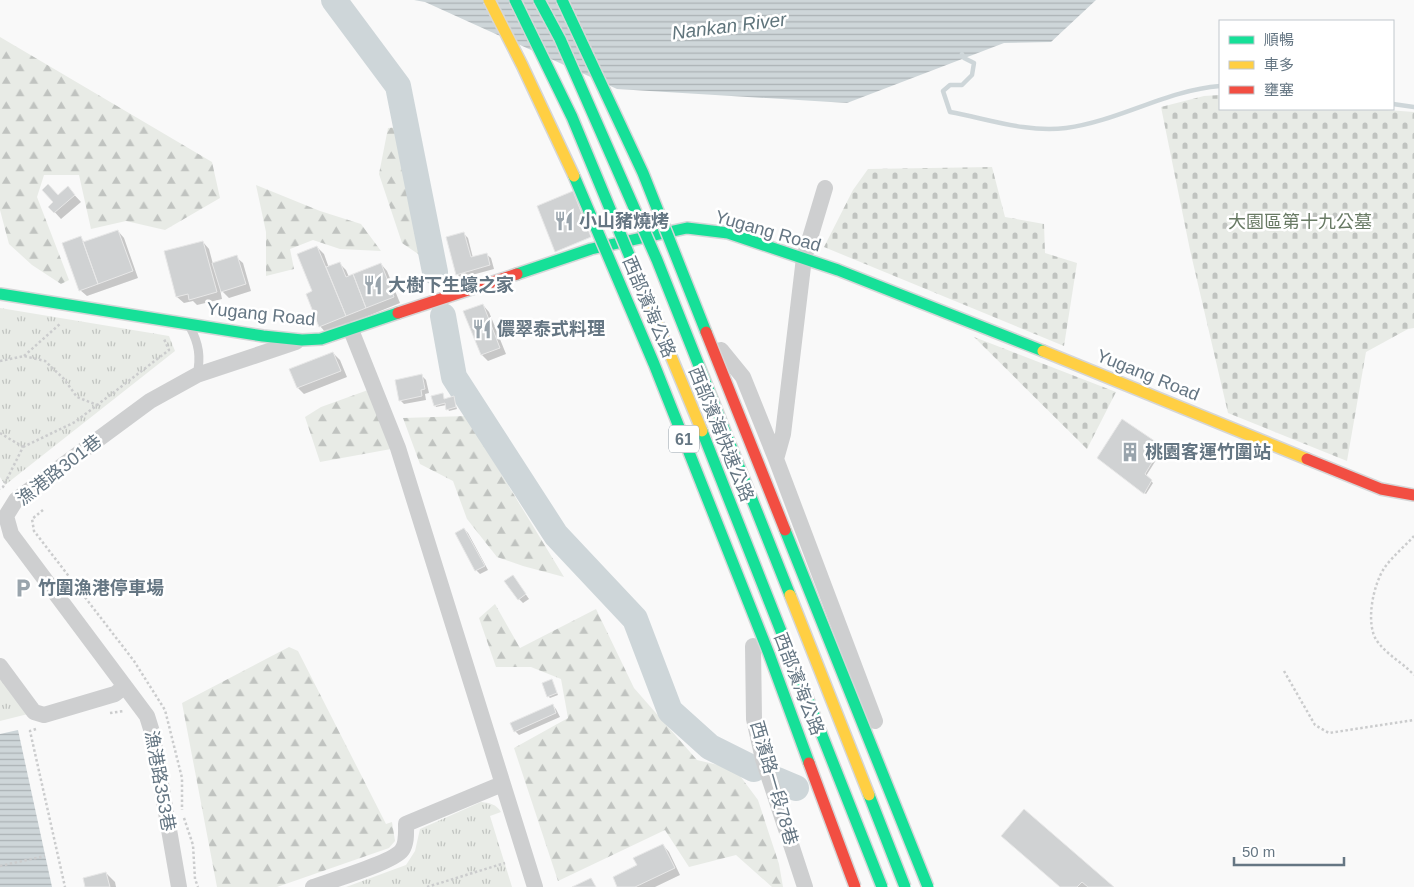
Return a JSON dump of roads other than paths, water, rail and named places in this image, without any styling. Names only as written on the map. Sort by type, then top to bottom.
[{"type":"main road","name":"西部濱海公路","points":[[489,0],[584,197],[654,364],[769,654],[855,887]]},
{"type":"main road","name":"西部濱海快速公路","points":[[515,0],[572,117],[698,421],[882,887]]},
{"type":"main road","name":"西部濱海快速公路","points":[[538,0],[560,39],[657,260],[905,887]]},
{"type":"main road","points":[[562,0],[643,172],[928,887]]},
{"type":"main road","name":"Yugang Road","points":[[0,294],[263,336],[302,340],[321,339],[591,249],[687,228],[728,233],[838,270],[1088,369],[1382,489],[1414,495]]},
{"type":"street","points":[[776,458],[783,434],[804,258],[825,188]]},
{"type":"street","points":[[657,234],[692,315],[743,377],[776,458],[899,781],[937,887]]},
{"type":"street","points":[[618,243],[656,332],[675,436],[830,855],[848,887]]},
{"type":"street","points":[[351,330],[398,448],[535,887]]},
{"type":"street","name":"漁港路301巷","points":[[124,687],[11,534],[6,516],[16,500],[150,401],[197,375],[302,340]]},
{"type":"street","name":"西濱路一段78巷","points":[[753,646],[754,719],[763,759],[805,887]]},
{"type":"street","points":[[0,666],[34,712],[44,715],[114,694],[124,687]]},
{"type":"street","name":"漁港路353巷","points":[[124,687],[147,716],[152,732],[179,887]]},
{"type":"street","points":[[313,887],[391,859],[402,851],[406,839],[406,824],[502,784]]},
{"type":"lane","points":[[189,324],[197,341],[200,360],[197,375]]},
{"type":"water","name":"Nankan River","points":[[414,0],[1096,0],[1051,42],[1004,43],[847,103],[617,89],[425,2]]},
{"type":"water","points":[[18,730],[52,887],[0,887],[0,734]]},
{"type":"waterway","points":[[334,0],[398,86],[435,272]]},
{"type":"waterway","points":[[962,54],[964,58],[974,63],[972,75],[962,85],[950,85],[943,91],[950,112],[1008,125],[1037,129],[1066,128],[1086,124],[1181,93],[1219,86]]},
{"type":"waterway","points":[[1394,104],[1414,107]]},
{"type":"waterway","points":[[443,316],[454,377],[556,535],[635,619],[670,711],[710,747],[754,769]]},
{"type":"waterway","points":[[777,780],[796,788]]},
{"type":"place","name":"小山豬燒烤","points":[[564,221]]},
{"type":"place","name":"大樹下生蠔之家","points":[[373,285]]},
{"type":"place","name":"儂翠泰式料理","points":[[482,329]]},
{"type":"place","name":"桃園客運竹圍站","points":[[1130,452]]},
{"type":"place","name":"竹圍漁港停車場","points":[[23,588]]},
{"type":"park label","name":"大園區第十九公墓","points":[[1300,222]]}]
